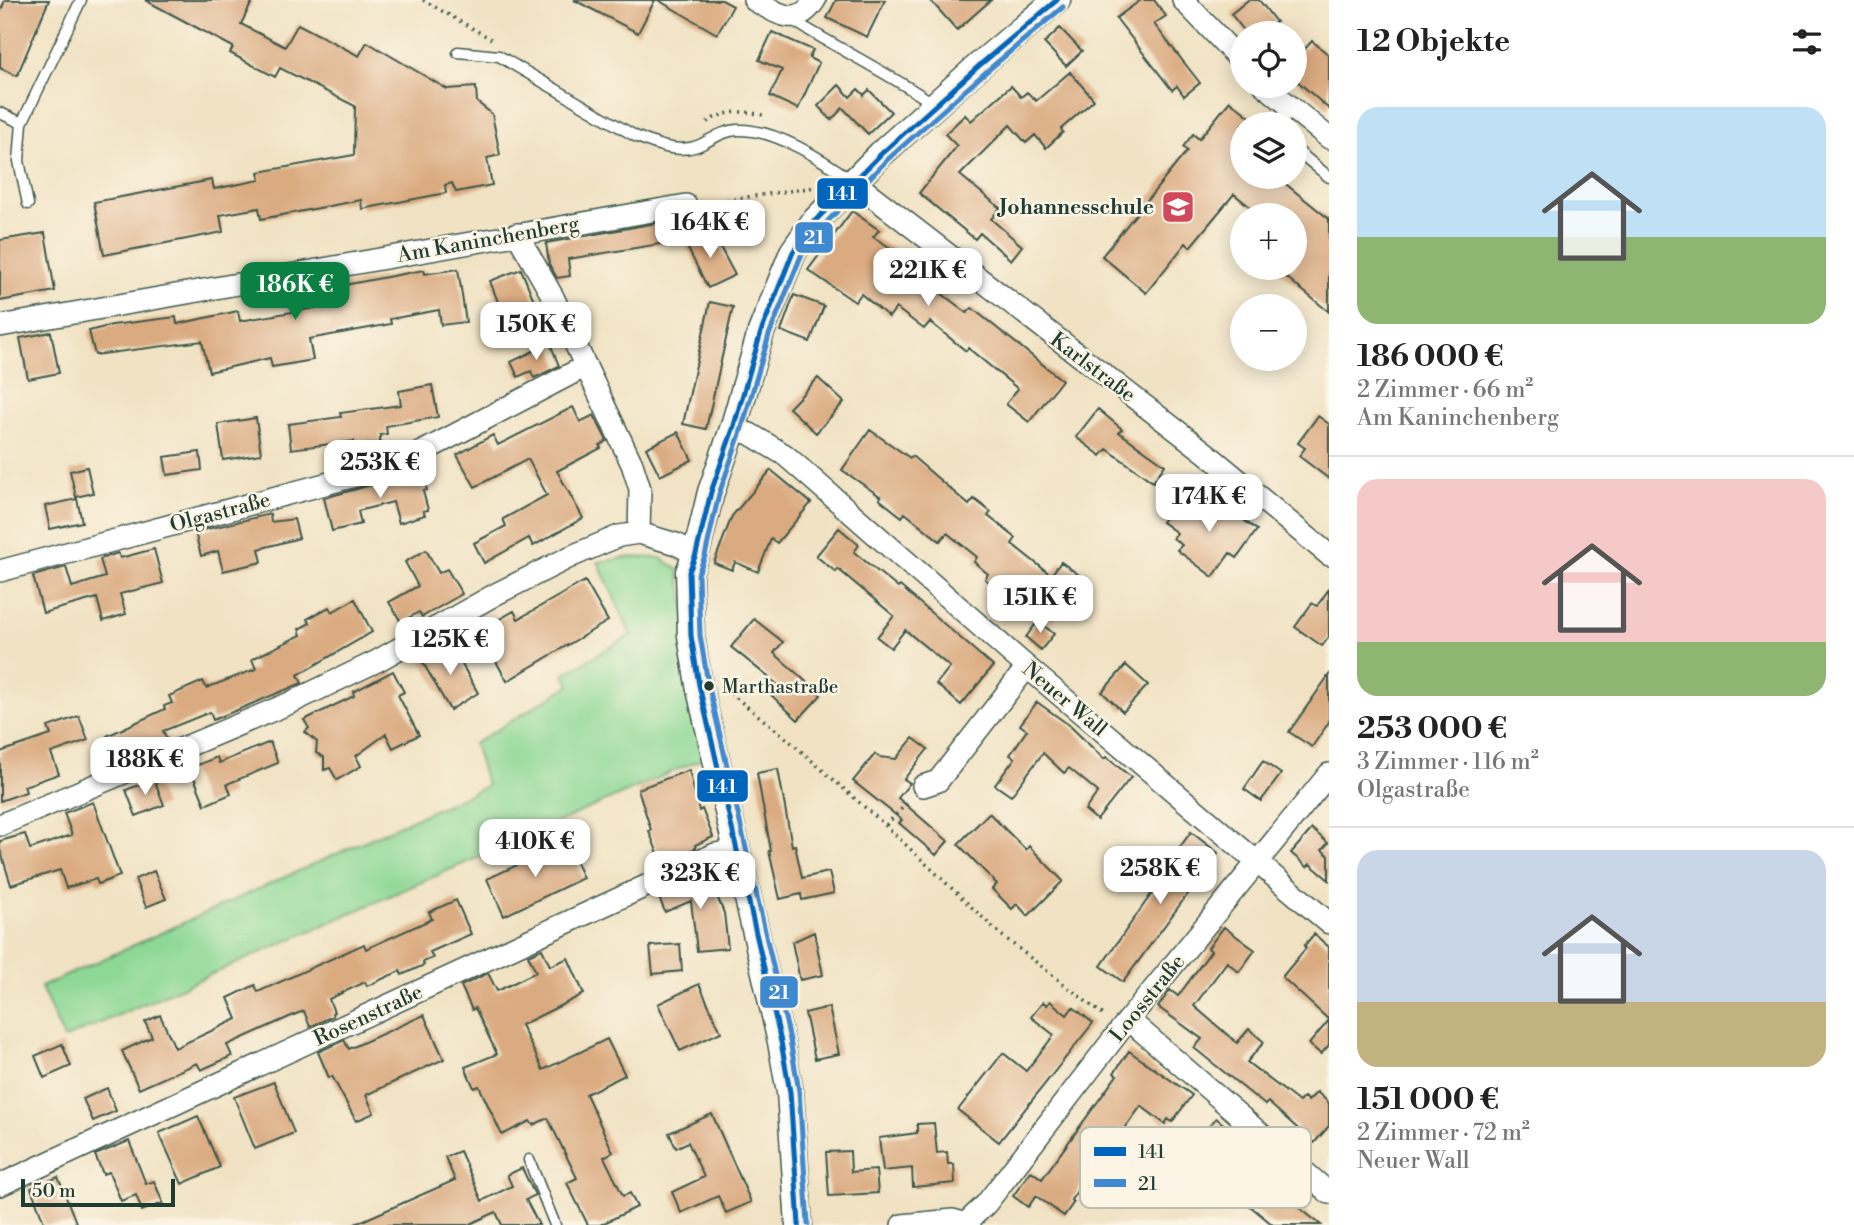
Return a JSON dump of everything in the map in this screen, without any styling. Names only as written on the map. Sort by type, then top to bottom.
[{"type":"street","points":[[754,0],[792,16],[808,10],[815,0]]},
{"type":"street","points":[[799,1225],[790,1092],[696,666],[689,572],[761,332],[793,252],[814,222],[881,153],[1057,0]]},
{"type":"street","points":[[1183,0],[1230,49]]},
{"type":"street","points":[[1279,98],[1329,138]]},
{"type":"street","name":"Karlstraße","points":[[854,182],[1206,453],[1329,555]]},
{"type":"street","name":"Am Kaninchenberg","points":[[0,326],[686,205]]},
{"type":"street","points":[[517,234],[552,297],[632,464],[640,489],[639,533]]},
{"type":"street","name":"Olgastraße","points":[[0,571],[366,473],[422,452],[586,366]]},
{"type":"street","name":"Neuer Wall","points":[[733,429],[750,434],[785,456],[1027,667],[1329,923]]},
{"type":"street","points":[[0,825],[290,703],[377,660],[496,594],[619,536],[639,533],[676,544],[696,554]]},
{"type":"street","points":[[923,786],[938,781],[1027,667]]},
{"type":"street","name":"Loosstraße","points":[[968,1224],[1329,774]]},
{"type":"street","name":"Rosenstraße","points":[[0,1185],[715,854],[738,850]]},
{"type":"street","points":[[1125,1025],[1249,1127]]},
{"type":"street","points":[[1311,1178],[1329,1193]]},
{"type":"street","points":[[902,1225],[953,1220],[968,1224]]},
{"type":"lane","points":[[27,204],[19,160],[22,123],[81,0]]},
{"type":"lane","points":[[792,16],[825,41],[903,83],[937,106]]},
{"type":"lane","points":[[458,52],[499,56],[635,136],[659,145],[691,149],[724,132],[750,130],[810,152],[854,182]]},
{"type":"lane","points":[[1284,102],[1284,112]]},
{"type":"lane","points":[[0,113],[22,123]]},
{"type":"lane","points":[[1307,159],[1329,177]]},
{"type":"lane","points":[[529,1160],[555,1225]]},
{"type":"path","points":[[422,0],[492,40]]},
{"type":"path","points":[[703,124],[733,111],[766,117]]},
{"type":"path","points":[[686,205],[854,182]]},
{"type":"path","points":[[696,666],[785,737],[886,826],[1000,934],[1125,1025]]},
{"type":"path","points":[[886,826],[923,786]]},
{"type":"green space","points":[[631,557],[661,558],[678,569],[713,754],[64,1039],[41,987],[487,786],[474,744],[570,685],[564,674],[631,635],[598,562]]},
{"type":"building","points":[[5,0],[49,0],[17,76],[0,68],[0,13]]},
{"type":"building","points":[[145,0],[253,0],[241,24],[285,47],[298,24],[359,56],[367,42],[447,89],[476,87],[477,102],[492,114],[500,155],[487,158],[492,185],[456,192],[452,183],[445,185],[446,193],[362,209],[361,200],[261,219],[259,208],[220,215],[223,232],[104,255],[94,202],[212,180],[214,189],[260,180],[259,172],[354,155],[355,106],[280,68],[275,77],[230,53],[233,47]]},
{"type":"building","points":[[574,0],[655,0],[638,33]]},
{"type":"building","points":[[658,0],[722,0],[733,6],[717,34]]},
{"type":"building","points":[[836,0],[885,0],[867,37],[827,18]]},
{"type":"building","points":[[930,0],[991,0],[957,30]]},
{"type":"building","points":[[1141,0],[1154,0],[1166,16],[1154,24],[1200,83],[1184,96],[1177,86],[1172,90],[1116,18]]},
{"type":"building","points":[[1248,0],[1259,0],[1275,21],[1237,21],[1231,14]]},
{"type":"building","points":[[1060,28],[1082,51],[1066,66],[1044,43]]},
{"type":"building","points":[[772,32],[813,50],[809,58],[819,63],[798,109],[770,96],[782,70],[759,60]]},
{"type":"building","points":[[1312,41],[1329,55],[1329,109],[1307,90],[1307,47]]},
{"type":"building","points":[[1070,72],[1094,100],[1061,129],[1063,132],[1046,148],[1035,135],[1026,143],[1010,125],[960,175],[1000,208],[991,219],[1022,246],[1011,260],[980,233],[975,239],[919,193],[957,146],[945,134],[965,115],[971,121],[1011,86],[1021,97],[1027,92],[1036,101]]},
{"type":"building","points":[[839,85],[850,97],[858,89],[864,95],[869,90],[891,112],[868,134],[843,108],[831,120],[818,106]]},
{"type":"building","name":"Johannesschule","points":[[1230,101],[1244,112],[1230,112],[1230,189],[1292,189],[1329,219],[1329,312],[1290,280],[1307,280],[1307,203],[1245,203],[1234,194],[1190,247],[1186,243],[1146,293],[1102,256],[1187,151],[1183,147],[1193,134],[1199,139]]},
{"type":"building","points":[[852,211],[879,230],[873,237],[901,254],[927,276],[924,280],[967,313],[972,308],[1062,380],[1029,422],[1006,404],[1018,389],[968,348],[966,351],[930,322],[924,329],[896,308],[889,317],[861,294],[855,302],[808,270]]},
{"type":"building","points":[[668,221],[672,242],[568,259],[570,276],[557,278],[549,264],[546,243]]},
{"type":"building","points":[[712,232],[735,275],[708,288],[686,245]]},
{"type":"building","points":[[45,233],[55,291],[0,301],[0,240]]},
{"type":"building","points":[[458,269],[466,322],[441,325],[439,310],[390,319],[391,324],[309,339],[313,360],[272,367],[270,358],[209,372],[202,341],[95,355],[89,331],[112,325],[176,317],[177,324],[238,311],[240,321],[321,307],[318,290],[424,270],[425,274]]},
{"type":"building","points":[[521,269],[535,303],[503,315],[490,281]]},
{"type":"building","points":[[794,295],[824,306],[810,342],[781,331]]},
{"type":"building","points":[[710,302],[733,307],[706,429],[683,424]]},
{"type":"building","points":[[51,332],[59,373],[28,379],[20,338]]},
{"type":"building","points":[[550,343],[559,366],[534,378],[531,371],[518,377],[511,362]]},
{"type":"building","points":[[818,378],[844,402],[816,433],[789,408]]},
{"type":"building","points":[[432,385],[438,417],[386,426],[387,434],[380,435],[380,443],[355,446],[354,441],[291,449],[288,424],[341,417],[340,413],[401,405],[399,391]]},
{"type":"building","points":[[573,407],[580,422],[594,415],[607,441],[600,445],[601,448],[557,471],[583,518],[533,546],[529,538],[484,563],[474,543],[506,526],[503,519],[547,495],[528,459],[475,487],[457,455],[493,435],[498,445]]},
{"type":"building","points":[[1098,409],[1122,429],[1119,432],[1165,465],[1153,482],[1107,449],[1101,456],[1076,437]]},
{"type":"building","points":[[1318,416],[1329,424],[1329,479],[1299,456],[1305,448],[1298,443]]},
{"type":"building","points":[[256,418],[261,454],[223,460],[218,424]]},
{"type":"building","points":[[870,430],[910,458],[912,456],[969,505],[974,499],[991,512],[988,516],[1016,538],[1012,544],[1051,575],[1061,562],[1086,580],[1071,601],[1068,599],[1053,619],[1007,585],[1001,592],[985,579],[988,574],[974,562],[977,557],[947,533],[940,541],[905,513],[902,517],[879,499],[881,497],[842,470]]},
{"type":"building","points":[[678,432],[692,460],[660,476],[646,448]]},
{"type":"building","points":[[200,452],[202,470],[167,475],[164,457]]},
{"type":"building","points":[[87,467],[93,493],[76,497],[70,471]]},
{"type":"building","points":[[420,467],[427,490],[423,491],[428,510],[423,511],[425,515],[399,523],[393,502],[358,511],[361,524],[332,531],[324,498]]},
{"type":"building","points":[[771,470],[811,503],[777,543],[771,539],[758,572],[735,562],[732,570],[714,563],[732,516]]},
{"type":"building","points":[[1214,498],[1257,530],[1237,558],[1230,553],[1213,577],[1177,550],[1182,545],[1173,538],[1177,533],[1162,522],[1176,503],[1183,503],[1191,509],[1193,506],[1203,513]]},
{"type":"building","points":[[77,499],[82,522],[50,529],[45,506]]},
{"type":"building","points":[[270,514],[271,522],[294,519],[299,538],[259,549],[262,562],[223,571],[218,551],[201,556],[195,532]]},
{"type":"building","points":[[839,528],[859,545],[854,552],[898,588],[900,586],[993,666],[961,705],[936,684],[950,667],[905,630],[891,648],[877,637],[894,616],[838,569],[836,572],[816,556]]},
{"type":"building","points":[[154,549],[163,583],[120,594],[126,614],[103,621],[97,598],[43,613],[33,576],[66,567],[72,587],[105,577],[100,559],[118,553],[120,558]]},
{"type":"building","points":[[426,550],[439,573],[447,569],[462,594],[422,617],[419,612],[401,622],[389,602],[418,586],[405,562]]},
{"type":"building","points":[[585,581],[608,621],[507,681],[479,631],[514,611],[518,619]]},
{"type":"building","points":[[1329,589],[1329,637],[1322,646],[1295,627],[1312,603],[1317,606]]},
{"type":"building","points":[[355,599],[372,632],[298,675],[302,683],[213,720],[210,712],[163,731],[167,739],[118,761],[107,736],[165,709],[164,706],[172,703],[169,696],[203,681],[206,688],[256,669],[252,659],[301,635],[299,629],[310,623],[307,619],[329,607],[332,612]]},
{"type":"building","points":[[754,619],[783,642],[774,653],[821,695],[798,720],[770,694],[778,685],[731,647]]},
{"type":"building","points":[[1038,621],[1054,634],[1041,650],[1026,637]]},
{"type":"building","points":[[451,645],[478,693],[450,710],[422,661]]},
{"type":"building","points":[[1126,665],[1148,685],[1123,712],[1102,692]]},
{"type":"building","points":[[393,671],[404,692],[398,695],[419,735],[393,748],[386,734],[356,756],[361,766],[337,780],[330,768],[324,770],[324,757],[316,753],[317,742],[305,732],[309,728],[304,720],[354,696],[353,692]]},
{"type":"building","points":[[1329,675],[1329,722],[1312,747],[1289,732]]},
{"type":"building","points":[[1037,702],[1069,725],[1104,759],[1106,757],[1131,777],[1097,820],[1085,810],[1098,792],[1069,768],[1064,773],[1043,753],[1011,796],[995,785],[1015,758],[1010,755],[1027,730],[1020,725]]},
{"type":"building","points":[[79,716],[88,740],[51,753],[59,774],[24,786],[26,792],[0,801],[0,752],[51,735],[48,727]]},
{"type":"building","points":[[913,738],[928,749],[904,779],[910,783],[898,798],[948,841],[936,855],[899,823],[902,820],[853,781],[875,754],[896,759]]},
{"type":"building","points":[[270,742],[278,763],[227,784],[231,794],[205,805],[190,768],[217,757],[219,763]]},
{"type":"building","points":[[1263,761],[1281,774],[1261,801],[1244,789]]},
{"type":"building","points":[[778,769],[792,846],[795,845],[802,878],[829,872],[834,893],[802,900],[801,894],[780,899],[769,851],[757,773]]},
{"type":"building","points":[[689,770],[699,811],[702,809],[713,837],[662,864],[649,831],[651,830],[638,789]]},
{"type":"building","points":[[154,779],[164,805],[136,816],[126,790]]},
{"type":"building","points":[[93,802],[120,876],[98,884],[96,879],[66,888],[60,870],[11,885],[0,841],[25,834],[30,849],[72,835],[64,813]]},
{"type":"building","points":[[989,813],[1026,850],[1029,846],[1063,881],[1028,916],[1017,904],[1012,909],[992,889],[997,884],[958,844]]},
{"type":"building","points":[[1312,829],[1328,843],[1322,850],[1329,856],[1329,880],[1310,864],[1307,867],[1291,853]]},
{"type":"building","points":[[1191,832],[1218,853],[1123,982],[1101,966],[1152,893],[1154,894],[1175,866],[1169,862]]},
{"type":"building","points":[[567,842],[583,878],[504,916],[487,879]]},
{"type":"building","points":[[154,871],[166,899],[146,907],[135,879]]},
{"type":"building","points":[[707,872],[724,913],[728,948],[697,951],[691,901],[665,912],[658,895]]},
{"type":"building","points":[[456,900],[471,934],[430,952],[433,958],[423,962],[424,965],[402,975],[400,971],[367,986],[365,982],[329,999],[333,1016],[310,1027],[304,1011],[227,1045],[232,1056],[201,1070],[197,1063],[139,1089],[122,1051],[152,1037],[145,1022],[160,1015],[175,1048],[237,1019],[228,998],[255,985],[258,992],[364,944],[366,949],[432,919],[429,912]]},
{"type":"building","points":[[1224,927],[1255,950],[1239,972],[1227,962],[1194,1006],[1237,1043],[1249,1029],[1264,1042],[1247,1062],[1299,1102],[1304,1097],[1308,1101],[1317,1092],[1329,1103],[1329,1126],[1314,1143],[1311,1140],[1311,1127],[1296,1127],[1268,1102],[1265,1105],[1194,1048],[1202,1039],[1158,1007],[1170,990],[1178,996],[1211,951],[1208,948]]},
{"type":"building","points":[[814,932],[823,975],[800,980],[792,942]]},
{"type":"building","points":[[1314,934],[1329,947],[1329,1020],[1282,977]]},
{"type":"building","points":[[680,944],[682,971],[653,974],[650,946]]},
{"type":"building","points":[[542,949],[550,966],[568,958],[584,994],[521,1025],[543,1070],[607,1039],[625,1075],[586,1094],[613,1152],[604,1157],[623,1196],[630,1193],[637,1207],[600,1225],[588,1225],[567,1183],[577,1178],[548,1118],[533,1125],[530,1121],[502,1135],[479,1086],[474,1088],[465,1067],[497,1054],[461,986],[488,973],[497,991],[536,972],[528,955]]},
{"type":"building","points":[[699,984],[721,1032],[680,1051],[658,1004]]},
{"type":"building","points":[[1050,1001],[1067,1015],[1073,1007],[1093,1023],[999,1142],[958,1110],[1003,1053],[1026,1071],[1054,1035],[1031,1017],[1043,1002],[1047,1005]]},
{"type":"building","points":[[829,1007],[839,1054],[815,1059],[805,1013]]},
{"type":"building","points":[[424,1015],[444,1059],[366,1095],[374,1113],[356,1121],[332,1076],[329,1078],[318,1052],[344,1040],[349,1049]]},
{"type":"building","points":[[1329,1020],[1329,1045],[1321,1054],[1309,1044]]},
{"type":"building","points":[[62,1044],[71,1066],[44,1078],[35,1056]]},
{"type":"building","points":[[1129,1051],[1192,1095],[1172,1122],[1168,1119],[1165,1124],[1141,1106],[1126,1127],[1080,1127],[1080,1187],[1071,1200],[1074,1202],[1064,1216],[1036,1196],[1028,1207],[1013,1196],[1031,1171],[1042,1179],[1117,1075],[1114,1073]]},
{"type":"building","points":[[274,1082],[294,1133],[255,1149],[234,1097]]},
{"type":"building","points":[[107,1088],[116,1111],[93,1121],[83,1099]]},
{"type":"building","points":[[712,1114],[751,1202],[726,1213],[718,1196],[681,1213],[672,1192],[704,1177],[688,1142],[676,1148],[669,1133]]},
{"type":"building","points":[[198,1116],[220,1167],[182,1184],[159,1133]]},
{"type":"building","points":[[1216,1118],[1227,1127],[1209,1127]]},
{"type":"building","points":[[934,1123],[937,1153],[947,1152],[948,1164],[954,1164],[955,1183],[913,1187],[912,1168],[883,1171],[879,1138],[917,1133],[917,1124]]},
{"type":"building","points":[[129,1141],[146,1184],[154,1181],[163,1203],[142,1211],[136,1195],[121,1201],[109,1172],[103,1174],[95,1155]]},
{"type":"building","points":[[460,1151],[482,1201],[512,1186],[507,1175],[522,1168],[535,1195],[526,1200],[539,1225],[502,1225],[496,1212],[468,1225],[353,1225],[455,1180],[445,1157]]},
{"type":"building","points":[[850,1151],[851,1172],[876,1170],[878,1193],[829,1196],[826,1152]]},
{"type":"building","points":[[58,1177],[77,1225],[45,1225],[31,1188]]},
{"type":"building","points":[[1252,1208],[1300,1208],[1321,1225],[1273,1225]]},
{"type":"transit line","name":"141","points":[[799,1225],[790,1092],[781,1042],[699,685],[691,636],[689,572],[761,332],[793,252],[814,222],[881,154],[1057,0]]},
{"type":"transit line","name":"21","points":[[808,1224],[799,1091],[790,1040],[708,683],[700,635],[698,574],[705,556],[719,494],[769,335],[801,256],[821,228],[887,160],[1063,7]]},
{"type":"place","name":"Johannesschule","points":[[1178,207]]},
{"type":"place","name":"Marthastraße","points":[[709,686]]}]
